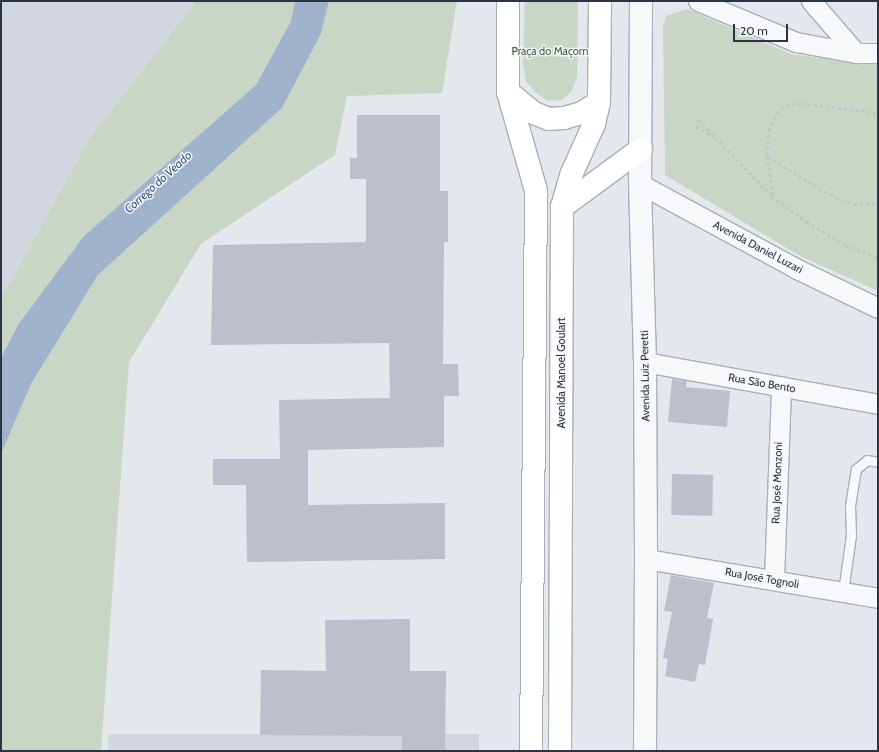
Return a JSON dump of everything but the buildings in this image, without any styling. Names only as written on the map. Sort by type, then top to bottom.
[{"type":"main road","points":[[508,1],[508,92],[536,191],[531,751]]},
{"type":"main road","name":"Avenida Manoel Goulart","points":[[560,751],[562,207],[572,173],[594,124],[599,102],[600,1]]},
{"type":"main road","points":[[508,92],[534,113],[549,119],[564,118],[582,113],[599,102]]},
{"type":"main road","points":[[562,207],[640,149]]},
{"type":"street","name":"Avenida Luiz Peretti","points":[[641,1],[640,184],[645,362],[645,751]]},
{"type":"street","points":[[698,1],[796,42],[856,53],[878,52]]},
{"type":"street","points":[[811,1],[856,53]]},
{"type":"street","name":"Avenida Daniel Luzari","points":[[640,184],[797,269],[878,308]]},
{"type":"street","name":"Rua São Bento","points":[[645,362],[878,404]]},
{"type":"street","name":"Rua José Monzoni","points":[[774,580],[781,386]]},
{"type":"street","name":"Rua José Tognoli","points":[[646,559],[878,598]]},
{"type":"lane","points":[[843,592],[851,535],[850,506],[856,469],[867,460],[878,462]]},
{"type":"path","points":[[772,196],[767,156],[769,130],[778,112],[786,105],[802,103],[878,113]]},
{"type":"path","points":[[715,137],[696,127],[699,120],[772,196],[807,222],[839,242],[878,257]]},
{"type":"path","points":[[767,156],[836,198],[854,204],[878,203]]},
{"type":"shaded area","points":[[1,1],[196,1],[89,139],[1,299]]},
{"type":"shaded area","points":[[108,734],[479,734],[479,751],[108,751]]},
{"type":"green space","points":[[196,1],[295,1],[291,21],[256,85],[84,236],[1,358],[1,299],[89,139]]},
{"type":"green space","points":[[329,1],[457,1],[442,93],[347,96],[335,155],[201,244],[129,362],[101,751],[1,751],[1,454],[31,384],[98,275],[282,108],[321,34]]},
{"type":"green space","name":"Praça do Maçom","points":[[525,1],[578,1],[577,77],[571,92],[562,100],[548,101],[537,94],[526,82],[523,63]]},
{"type":"green space","points":[[687,9],[791,54],[854,63],[878,62],[878,291],[800,256],[665,175],[663,26],[666,16]]},
{"type":"water","name":"Corrego do Veado","points":[[295,1],[329,1],[321,34],[282,108],[98,275],[31,384],[1,454],[1,358],[18,325],[84,236],[256,85],[291,21]]}]
